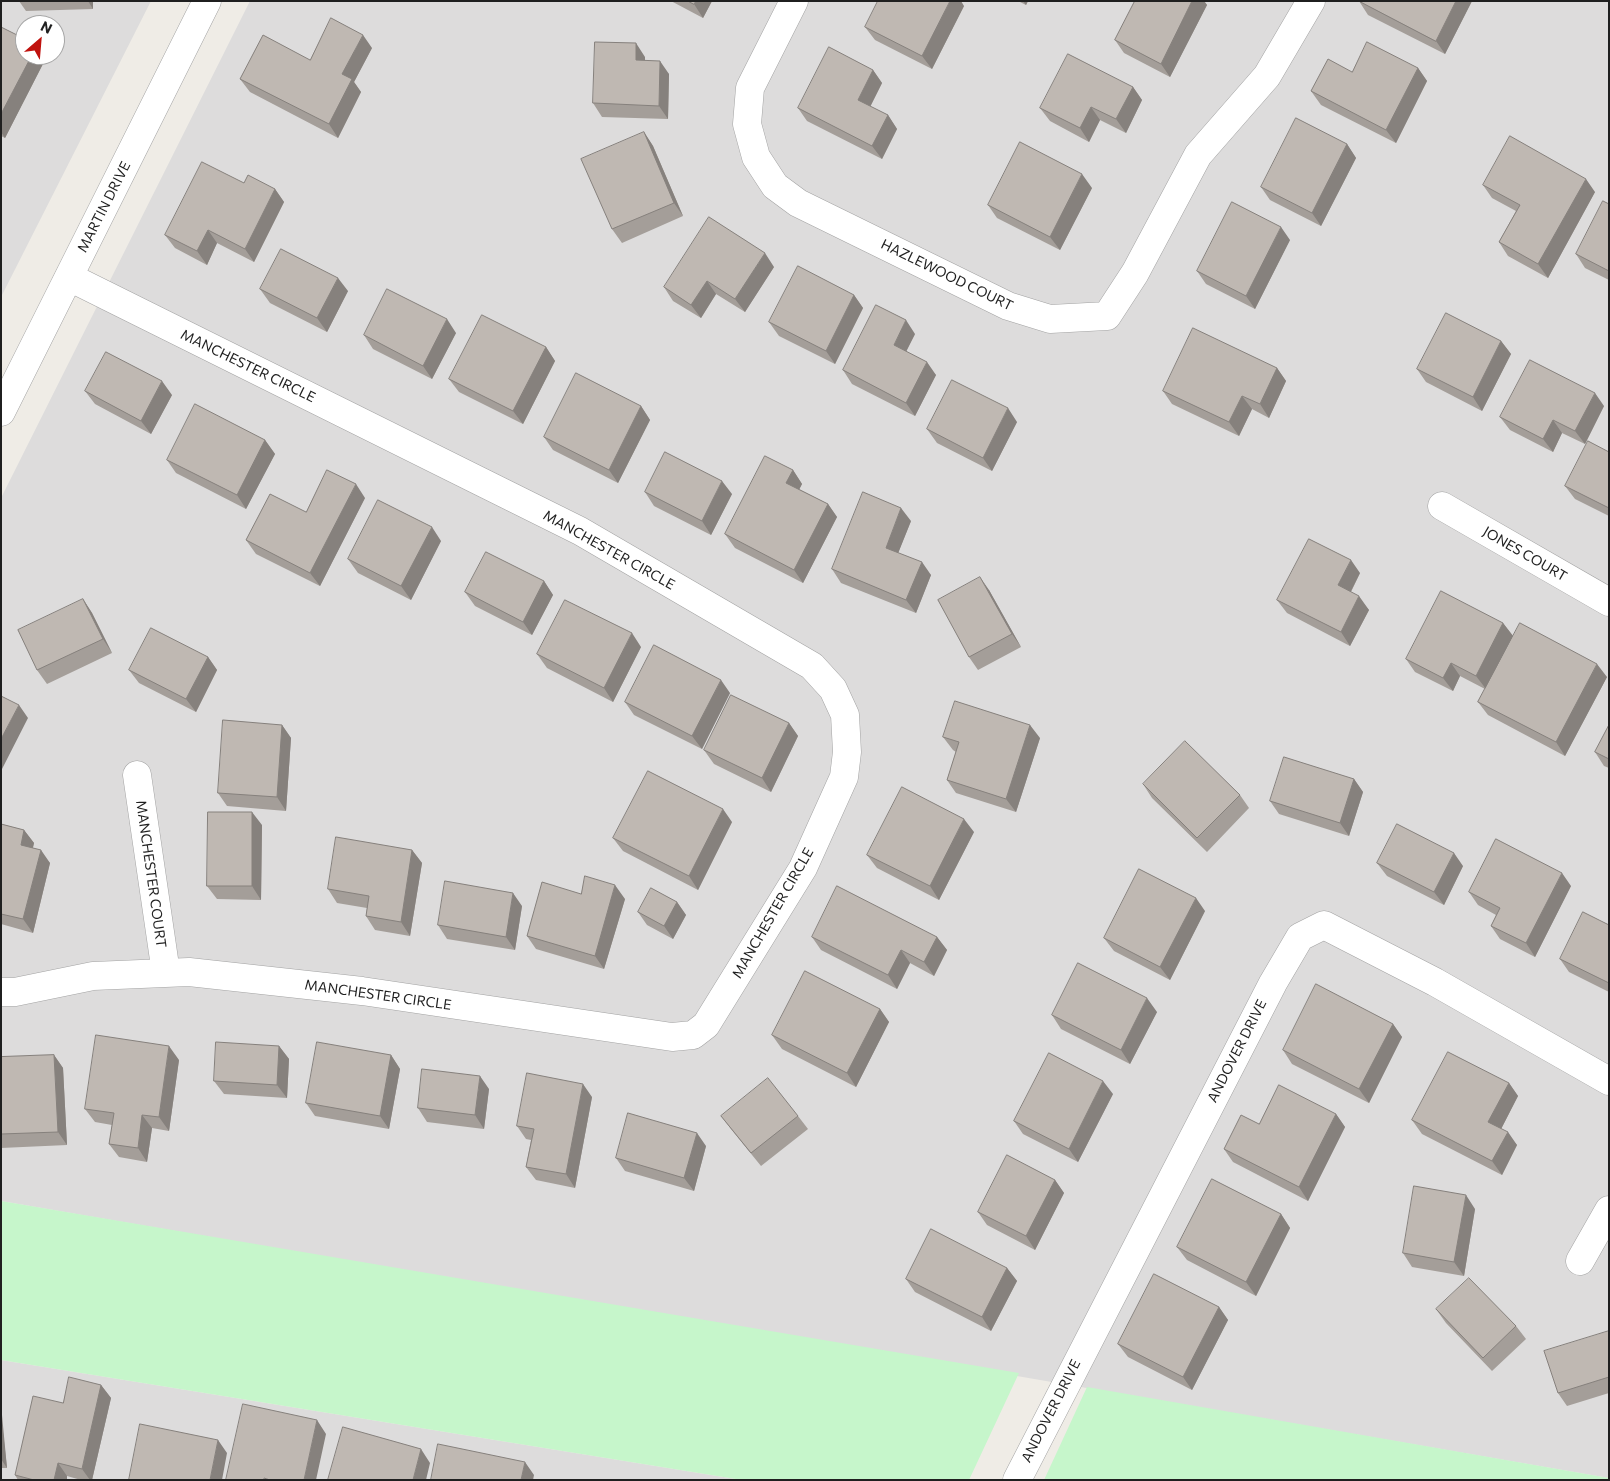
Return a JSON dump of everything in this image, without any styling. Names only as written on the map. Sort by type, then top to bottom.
[{"type":"street","name":"MARTIN DRIVE","points":[[1,412],[207,1]]},
{"type":"street","name":"HAZLEWOOD COURT","points":[[794,1],[750,88],[747,124],[756,157],[775,186],[798,202],[1008,306],[1050,319],[1107,316],[1135,272],[1198,154],[1267,76],[1310,1]]},
{"type":"street","name":"MANCHESTER CIRCLE","points":[[1,992],[15,992],[92,976],[189,972],[362,991],[672,1037],[693,1035],[706,1025],[803,868],[844,777],[847,752],[845,715],[833,689],[812,666],[580,531],[69,277]]},
{"type":"street","name":"JONES COURT","points":[[1442,506],[1609,602]]},
{"type":"street","name":"MANCHESTER COURT","points":[[136,774],[166,973]]},
{"type":"street","name":"ANDOVER DRIVE","points":[[1017,1480],[1273,983],[1300,937],[1324,925],[1435,982],[1609,1081]]},
{"type":"street","points":[[1580,1261],[1609,1210]]},
{"type":"shaded area","points":[[1,1],[151,1],[1,297]]},
{"type":"shaded area","points":[[250,1],[1609,1],[1609,1478],[1,1201],[1,498]]},
{"type":"shaded area","points":[[1,1360],[742,1480],[1,1480]]},
{"type":"green space","points":[[1,1201],[1019,1373],[969,1480],[742,1480],[1,1360]]},
{"type":"green space","points":[[1087,1387],[1609,1478],[1609,1480],[1044,1480]]},
{"type":"building","points":[[878,1],[950,1],[922,56],[865,27]]},
{"type":"building","points":[[1135,1],[1192,1],[1161,64],[1115,40]]},
{"type":"building","points":[[1359,1],[1456,1],[1436,41]]},
{"type":"building","points":[[331,18],[363,35],[342,74],[352,79],[329,124],[240,79],[263,35],[310,60]]},
{"type":"building","points":[[1,27],[15,34],[15,65],[27,65],[1,114]]},
{"type":"building","points":[[595,42],[636,43],[636,60],[660,61],[659,106],[593,103]]},
{"type":"building","points":[[1367,42],[1418,68],[1386,130],[1311,91],[1328,59],[1352,72]]},
{"type":"building","points":[[829,47],[873,70],[858,100],[888,115],[872,146],[798,108]]},
{"type":"building","points":[[1068,54],[1133,87],[1116,119],[1091,107],[1080,128],[1040,108]]},
{"type":"building","points":[[1296,118],[1347,144],[1312,213],[1261,187]]},
{"type":"building","points":[[644,132],[674,203],[612,229],[581,159]]},
{"type":"building","points":[[1510,136],[1586,179],[1538,264],[1499,242],[1520,205],[1483,185]]},
{"type":"building","points":[[1020,142],[1082,174],[1050,237],[988,205]]},
{"type":"building","points":[[202,162],[244,183],[248,175],[275,189],[245,249],[208,230],[197,251],[165,235]]},
{"type":"building","points":[[1603,201],[1609,204],[1609,271],[1576,254]]},
{"type":"building","points":[[1232,202],[1281,227],[1246,296],[1197,271]]},
{"type":"building","points":[[709,217],[765,253],[735,299],[707,281],[691,305],[664,287]]},
{"type":"building","points":[[281,249],[338,278],[317,318],[260,289]]},
{"type":"building","points":[[798,266],[854,295],[826,351],[769,322]]},
{"type":"building","points":[[387,289],[447,319],[423,366],[364,335]]},
{"type":"building","points":[[876,305],[906,320],[894,345],[927,362],[906,403],[843,370]]},
{"type":"building","points":[[1446,313],[1501,341],[1473,397],[1417,369]]},
{"type":"building","points":[[482,315],[546,347],[513,411],[449,379]]},
{"type":"building","points":[[1193,328],[1277,368],[1260,404],[1242,396],[1229,422],[1163,391]]},
{"type":"building","points":[[106,352],[162,381],[141,421],[85,391]]},
{"type":"building","points":[[1530,360],[1595,393],[1575,431],[1553,420],[1543,439],[1500,417]]},
{"type":"building","points":[[576,373],[641,406],[609,470],[544,437]]},
{"type":"building","points":[[952,380],[1008,408],[983,458],[927,429]]},
{"type":"building","points":[[195,404],[265,440],[237,495],[167,460]]},
{"type":"building","points":[[1588,441],[1609,452],[1609,508],[1565,486]]},
{"type":"building","points":[[665,452],[722,481],[702,521],[645,492]]},
{"type":"building","points":[[765,456],[793,470],[786,483],[828,504],[794,570],[725,534]]},
{"type":"building","points":[[327,470],[356,484],[310,573],[246,540],[270,494],[306,512]]},
{"type":"building","points":[[863,492],[901,508],[886,548],[922,562],[906,600],[832,569]]},
{"type":"building","points":[[378,500],[432,527],[401,586],[348,559]]},
{"type":"building","points":[[1309,539],[1351,560],[1338,585],[1359,596],[1341,632],[1277,600]]},
{"type":"building","points":[[486,552],[544,581],[523,622],[465,592]]},
{"type":"building","points":[[980,577],[1012,634],[969,657],[938,600]]},
{"type":"building","points":[[1441,591],[1503,623],[1476,676],[1451,663],[1443,678],[1406,659]]},
{"type":"building","points":[[83,599],[103,639],[37,670],[18,630]]},
{"type":"building","points":[[565,600],[632,633],[604,688],[537,654]]},
{"type":"building","points":[[1520,623],[1597,664],[1556,742],[1478,702]]},
{"type":"building","points":[[151,628],[208,657],[186,699],[129,670]]},
{"type":"building","points":[[654,645],[721,680],[692,736],[625,702]]},
{"type":"building","points":[[731,695],[789,723],[762,778],[704,750]]},
{"type":"building","points":[[1,696],[19,705],[1,739]]},
{"type":"building","points":[[955,701],[1030,725],[1006,799],[947,780],[959,742],[943,737]]},
{"type":"building","points":[[223,720],[282,725],[277,797],[218,793]]},
{"type":"building","points":[[1609,725],[1609,759],[1595,752]]},
{"type":"building","points":[[1185,741],[1240,795],[1197,838],[1143,784]]},
{"type":"building","points":[[1284,757],[1354,779],[1340,823],[1270,801]]},
{"type":"building","points":[[648,771],[723,809],[689,876],[613,838]]},
{"type":"building","points":[[902,787],[964,819],[930,886],[867,855]]},
{"type":"building","points":[[208,812],[252,812],[252,886],[207,886]]},
{"type":"building","points":[[1,824],[24,830],[21,845],[41,850],[23,919],[1,914]]},
{"type":"building","points":[[1397,824],[1454,853],[1434,892],[1377,863]]},
{"type":"building","points":[[336,837],[412,850],[401,922],[366,916],[369,896],[328,889]]},
{"type":"building","points":[[1496,839],[1562,873],[1526,943],[1491,926],[1500,908],[1469,892]]},
{"type":"building","points":[[1139,869],[1196,898],[1160,967],[1104,938]]},
{"type":"building","points":[[585,876],[615,885],[595,956],[527,936],[542,882],[581,894]]},
{"type":"building","points":[[445,881],[513,893],[506,937],[438,925]]},
{"type":"building","points":[[837,886],[937,937],[924,962],[901,950],[888,975],[812,937]]},
{"type":"building","points":[[651,888],[677,902],[664,926],[638,912]]},
{"type":"building","points":[[1583,912],[1609,925],[1609,983],[1560,959]]},
{"type":"building","points":[[1078,963],[1147,998],[1121,1050],[1052,1015]]},
{"type":"building","points":[[805,971],[880,1009],[847,1073],[772,1035]]},
{"type":"building","points":[[1316,984],[1393,1024],[1359,1089],[1283,1050]]},
{"type":"building","points":[[96,1035],[169,1046],[159,1117],[142,1115],[138,1148],[109,1144],[114,1113],[85,1109]]},
{"type":"building","points":[[216,1042],[279,1046],[277,1085],[214,1081]]},
{"type":"building","points":[[317,1042],[391,1055],[380,1116],[306,1103]]},
{"type":"building","points":[[1448,1052],[1509,1083],[1488,1122],[1508,1132],[1492,1161],[1412,1120]]},
{"type":"building","points":[[1049,1053],[1103,1081],[1069,1149],[1014,1121]]},
{"type":"building","points":[[54,1055],[58,1132],[1,1134],[1,1057]]},
{"type":"building","points":[[422,1069],[480,1076],[475,1115],[418,1108]]},
{"type":"building","points":[[527,1073],[583,1084],[566,1174],[526,1167],[534,1129],[517,1126]]},
{"type":"building","points":[[768,1078],[798,1116],[751,1153],[721,1116]]},
{"type":"building","points":[[1279,1085],[1336,1114],[1299,1187],[1224,1149],[1241,1115],[1259,1124]]},
{"type":"building","points":[[628,1113],[697,1133],[684,1178],[616,1158]]},
{"type":"building","points":[[1007,1155],[1055,1180],[1026,1236],[978,1212]]},
{"type":"building","points":[[1212,1179],[1281,1214],[1246,1282],[1177,1247]]},
{"type":"building","points":[[1414,1186],[1466,1195],[1454,1262],[1403,1253]]},
{"type":"building","points":[[931,1229],[1007,1268],[982,1317],[906,1279]]},
{"type":"building","points":[[1154,1274],[1219,1307],[1183,1377],[1118,1344]]},
{"type":"building","points":[[1469,1278],[1516,1326],[1483,1358],[1436,1309]]},
{"type":"building","points":[[1609,1331],[1609,1377],[1558,1393],[1544,1351]]},
{"type":"building","points":[[69,1377],[101,1385],[82,1469],[58,1463],[54,1480],[34,1480],[15,1475],[33,1396],[63,1403]]},
{"type":"building","points":[[243,1404],[317,1420],[304,1480],[270,1480],[264,1478],[264,1480],[226,1480]]},
{"type":"building","points":[[140,1424],[218,1440],[210,1480],[129,1480]]},
{"type":"building","points":[[343,1427],[421,1449],[413,1480],[328,1480]]},
{"type":"building","points":[[438,1444],[525,1462],[521,1480],[431,1480]]}]
